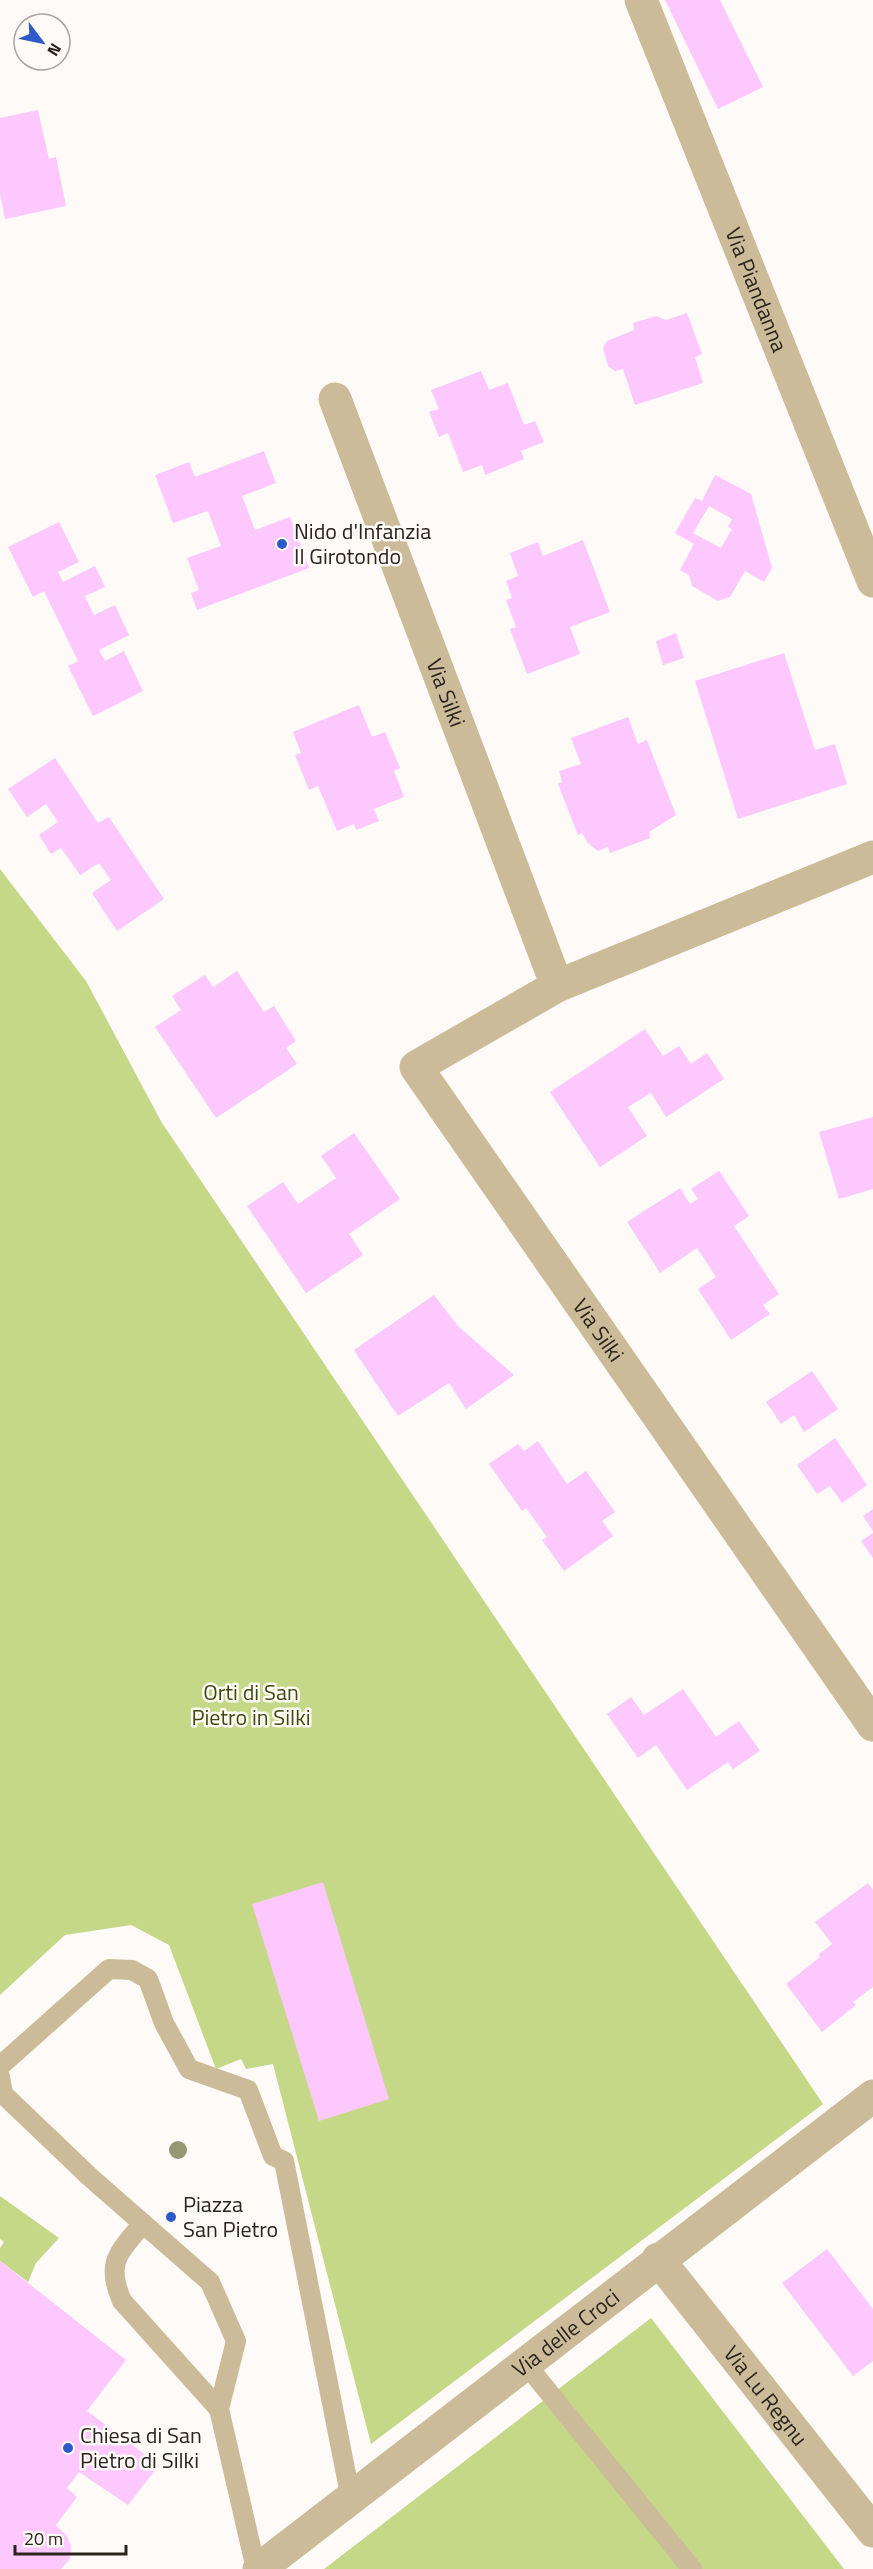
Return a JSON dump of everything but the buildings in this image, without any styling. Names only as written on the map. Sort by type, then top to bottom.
[{"type":"street","name":"Via Piandanna","points":[[641,0],[873,581]]},
{"type":"street","name":"Via Silki","points":[[335,399],[556,986]]},
{"type":"street","name":"Via Silki","points":[[873,857],[556,986],[416,1067],[873,1725]]},
{"type":"street","name":"Via delle Croci","points":[[257,2569],[873,2096]]},
{"type":"street","name":"Via Lu Regnu","points":[[658,2259],[873,2531]]},
{"type":"lane","points":[[0,2066],[109,1969],[132,1970],[148,1979],[164,2023],[189,2069],[248,2090],[273,2156],[284,2161],[351,2499]]},
{"type":"lane","points":[[0,2077],[3,2094],[91,2178],[210,2282],[236,2341],[219,2409],[257,2569]]},
{"type":"lane","points":[[142,2223],[121,2250],[114,2264],[114,2283],[122,2301],[219,2409]]},
{"type":"lane","points":[[525,2363],[692,2569]]},
{"type":"green space","name":"Orti di San Pietro in Silki","points":[[0,869],[86,981],[162,1123],[823,2104],[371,2444],[273,2064],[246,2069],[241,2059],[216,2069],[169,1945],[131,1925],[65,1935],[0,1995]]},
{"type":"green space","points":[[0,2196],[59,2238],[36,2263],[28,2282],[0,2261],[0,2248],[4,2242],[0,2239]]},
{"type":"green space","points":[[651,2318],[844,2569],[324,2569]]},
{"type":"place","name":"Nido d'Infanzia Il Girotondo","points":[[282,544]]},
{"type":"place","name":"Piazza San Pietro","points":[[171,2217]]},
{"type":"place","name":"Chiesa di San Pietro di Silki","points":[[68,2448]]}]
